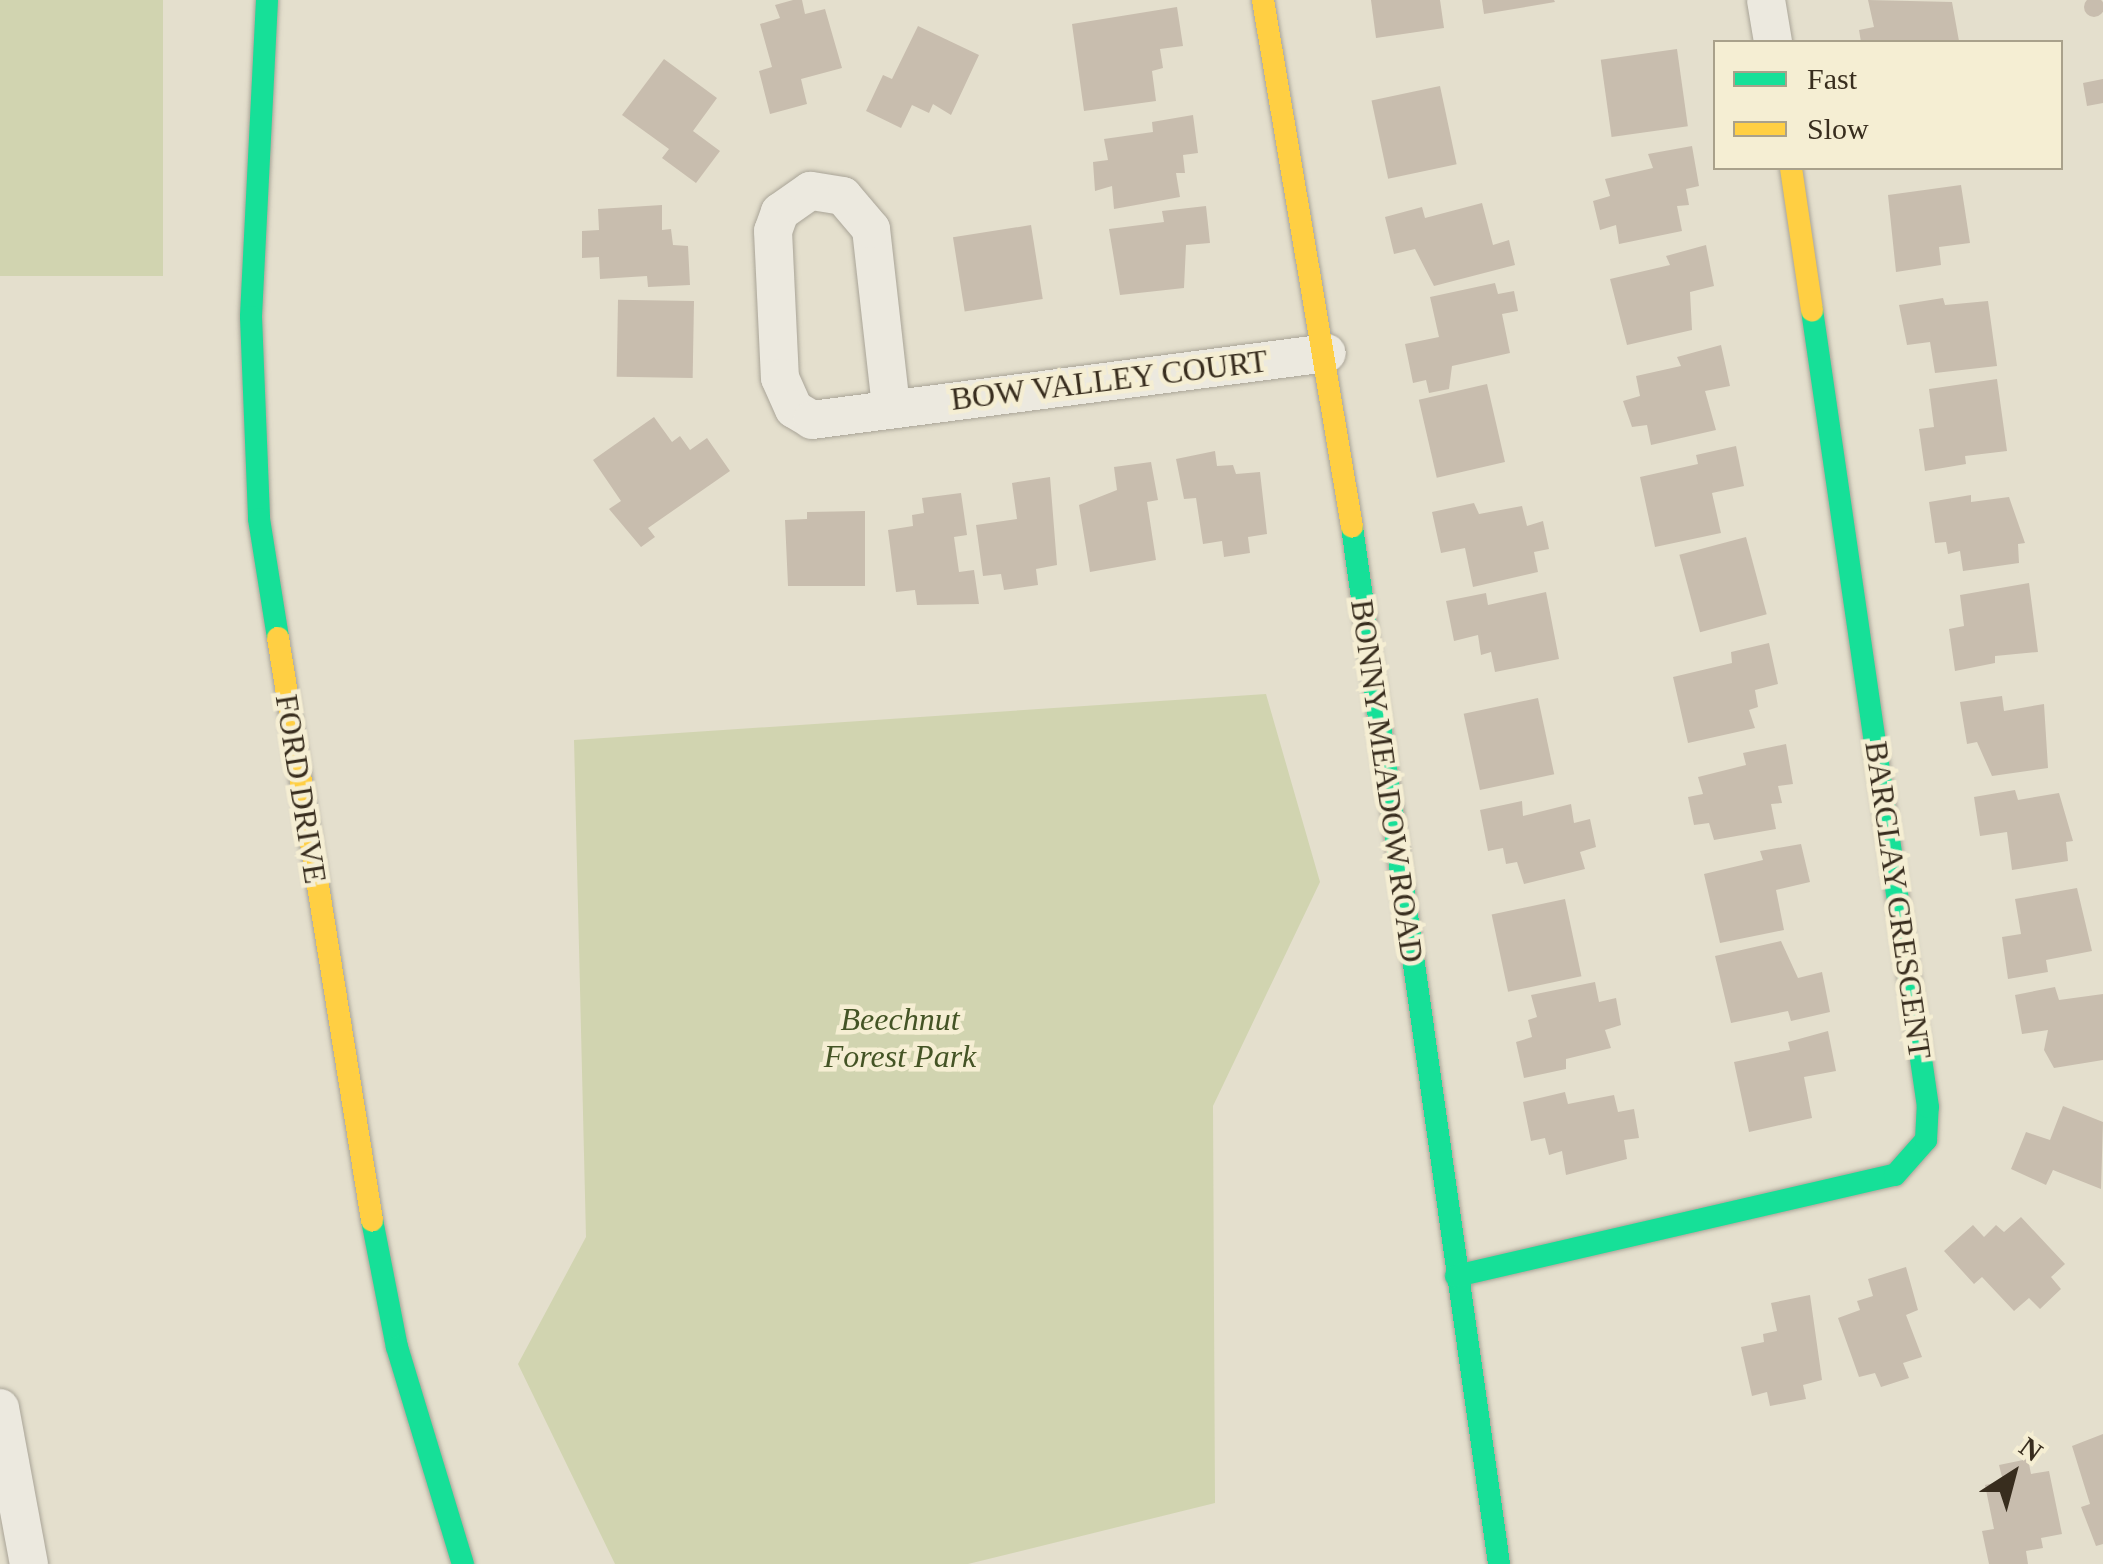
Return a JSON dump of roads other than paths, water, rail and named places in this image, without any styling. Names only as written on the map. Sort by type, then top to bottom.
[{"type":"street","name":"FORD DRIVE","points":[[267,0],[250,317],[259,519],[356,1140],[397,1348],[462,1564]]},
{"type":"street","name":"BONNY MEADOW ROAD","points":[[1263,0],[1327,353],[1499,1564]]},
{"type":"street","points":[[1766,0],[1772,40]]},
{"type":"street","name":"BARCLAY CRESCENT","points":[[1456,1276],[1895,1175],[1926,1140],[1928,1107],[1791,170]]},
{"type":"street","name":"BOW VALLEY COURT","points":[[891,407],[871,230],[843,196],[810,191],[780,212],[773,231],[785,396],[812,420],[1327,353]]},
{"type":"street","points":[[0,1408],[30,1564]]},
{"type":"park label","name":"Beechnut Forest Park","points":[[900,1038]]}]
